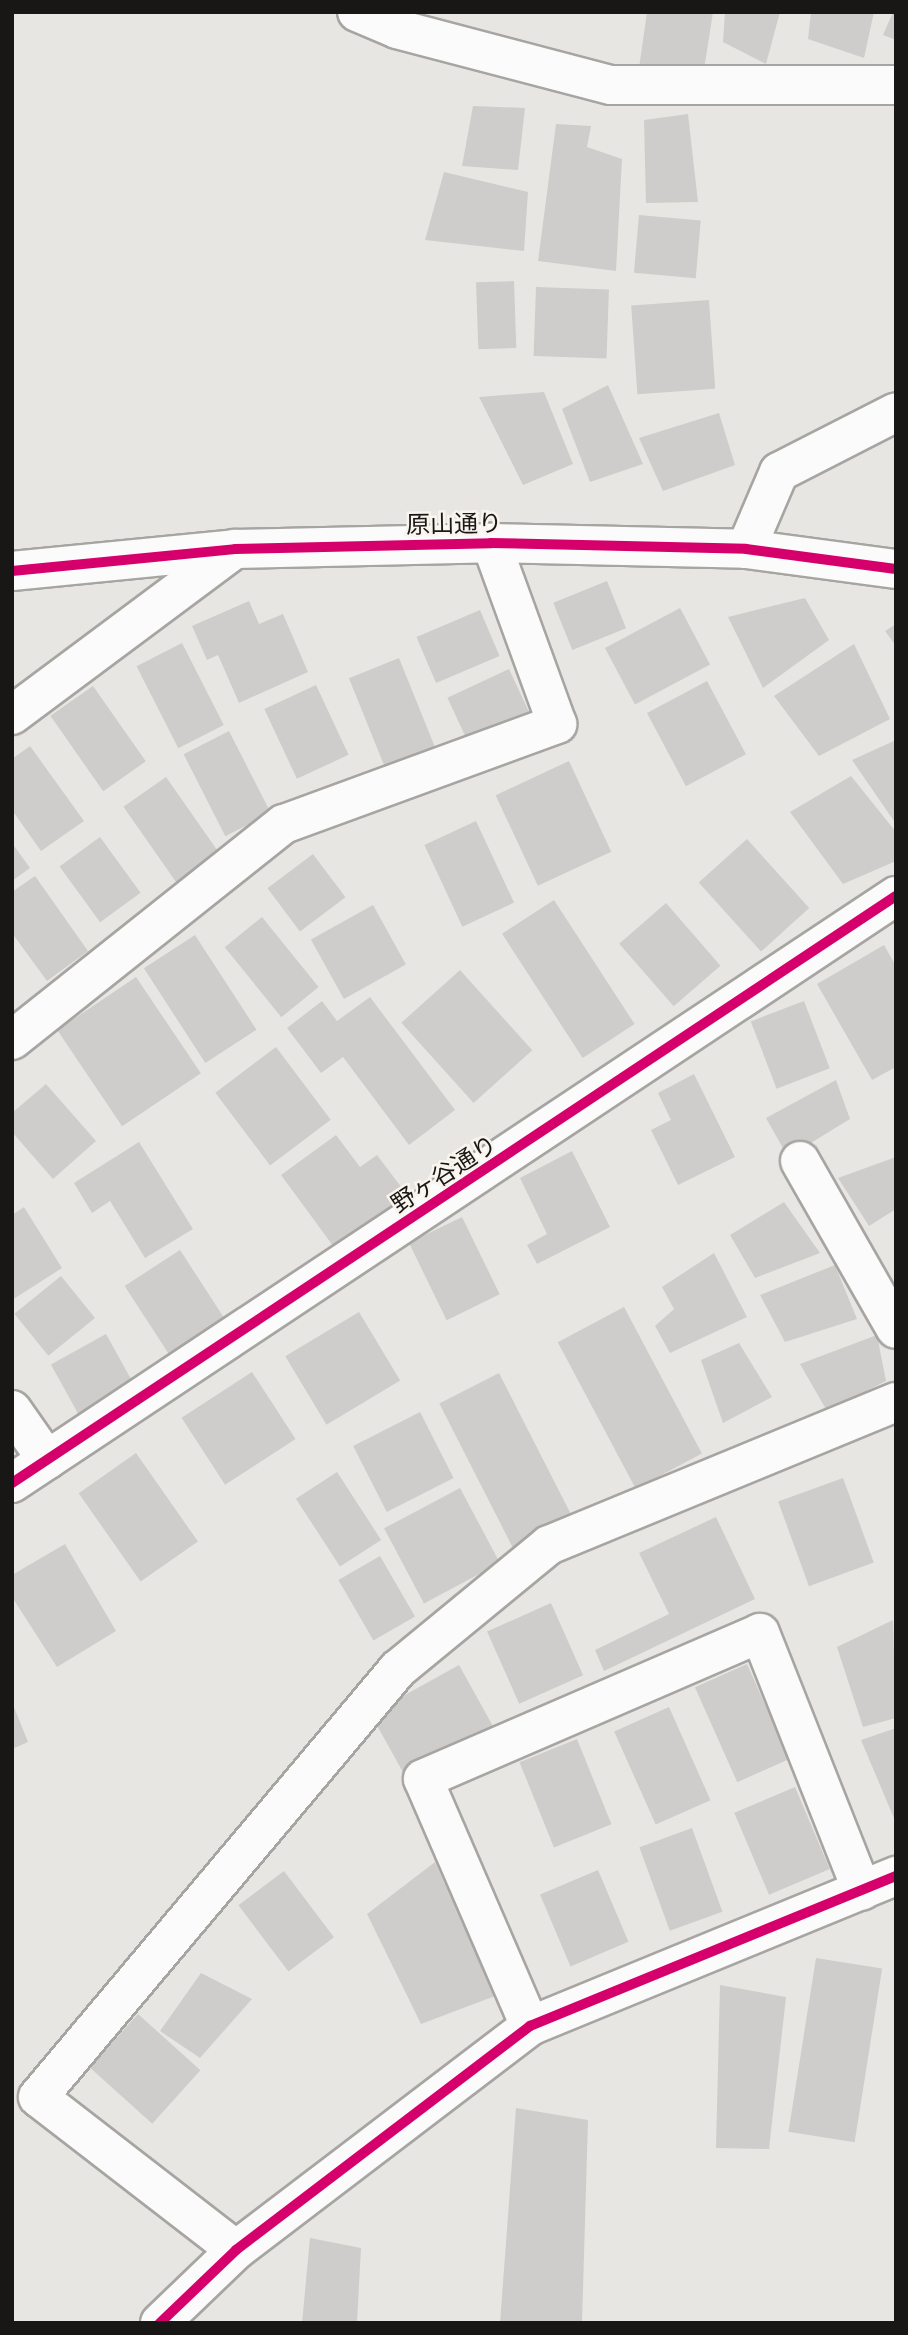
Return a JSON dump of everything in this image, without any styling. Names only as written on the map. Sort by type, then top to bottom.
[{"type":"street","points":[[357,12],[399,21],[611,85],[896,85]]},
{"type":"street","points":[[746,549],[779,472],[896,412]]},
{"type":"street","points":[[12,1040],[284,824],[557,724],[491,544]]},
{"type":"street","name":"原山通り","points":[[12,570],[235,549],[491,544],[746,549],[896,569]]},
{"type":"street","points":[[12,715],[235,549]]},
{"type":"street","name":"野ヶ谷通り","points":[[12,1483],[896,896]]},
{"type":"street","points":[[800,1161],[896,1329]]},
{"type":"street","points":[[236,2250],[38,2097],[398,1669],[549,1545],[896,1402]]},
{"type":"street","points":[[12,1410],[47,1460]]},
{"type":"street","points":[[160,2323],[236,2250],[530,2025],[879,1883],[760,1633],[423,1779],[530,2025]]},
{"type":"building","points":[[647,12],[713,12],[703,76],[639,68]]},
{"type":"building","points":[[725,12],[780,12],[766,64],[723,42]]},
{"type":"building","points":[[811,12],[874,12],[864,58],[808,39]]},
{"type":"building","points":[[893,12],[896,12],[896,40],[883,35]]},
{"type":"building","points":[[473,106],[525,108],[518,170],[462,166]]},
{"type":"building","points":[[688,114],[698,202],[646,203],[644,120]]},
{"type":"building","points":[[556,124],[591,126],[587,147],[622,159],[616,271],[538,261]]},
{"type":"building","points":[[444,172],[528,192],[524,251],[425,240]]},
{"type":"building","points":[[639,215],[701,220],[696,278],[634,273]]},
{"type":"building","points":[[514,281],[516,348],[478,349],[476,282]]},
{"type":"building","points":[[536,287],[609,290],[607,359],[534,356]]},
{"type":"building","points":[[709,300],[715,389],[637,394],[631,305]]},
{"type":"building","points":[[608,385],[643,464],[590,482],[562,409]]},
{"type":"building","points":[[544,392],[573,464],[523,485],[479,397]]},
{"type":"building","points":[[719,413],[735,465],[663,491],[639,438]]},
{"type":"building","points":[[607,581],[626,628],[572,650],[553,603]]},
{"type":"building","points":[[805,598],[829,640],[763,688],[728,617]]},
{"type":"building","points":[[249,601],[259,624],[283,614],[308,672],[239,703],[218,655],[207,660],[192,626]]},
{"type":"building","points":[[680,608],[710,665],[635,704],[605,648]]},
{"type":"building","points":[[480,610],[500,656],[436,683],[416,637]]},
{"type":"building","points":[[896,624],[896,646],[885,631]]},
{"type":"building","points":[[182,643],[224,725],[178,748],[137,666]]},
{"type":"building","points":[[854,644],[890,719],[819,756],[774,696]]},
{"type":"building","points":[[399,658],[435,748],[385,768],[349,678]]},
{"type":"building","points":[[509,669],[531,715],[469,744],[447,698]]},
{"type":"building","points":[[707,681],[746,754],[686,786],[647,713]]},
{"type":"building","points":[[316,685],[349,755],[297,779],[264,709]]},
{"type":"building","points":[[93,686],[146,761],[103,791],[50,716]]},
{"type":"building","points":[[229,731],[271,813],[225,836],[184,754]]},
{"type":"building","points":[[896,740],[896,824],[852,760]]},
{"type":"building","points":[[30,746],[84,821],[41,851],[12,810],[12,759]]},
{"type":"building","points":[[569,761],[611,852],[538,886],[496,795]]},
{"type":"building","points":[[851,776],[896,832],[896,861],[843,884],[790,812]]},
{"type":"building","points":[[166,777],[219,853],[177,883],[123,807]]},
{"type":"building","points":[[476,821],[514,903],[462,927],[424,845]]},
{"type":"building","points":[[100,837],[141,893],[100,922],[60,866]]},
{"type":"building","points":[[747,839],[809,908],[761,952],[699,882]]},
{"type":"building","points":[[12,843],[30,868],[12,881]]},
{"type":"building","points":[[313,854],[345,897],[300,931],[267,888]]},
{"type":"building","points":[[35,876],[88,951],[47,981],[12,933],[12,892]]},
{"type":"building","points":[[554,900],[635,1024],[583,1058],[502,934]]},
{"type":"building","points":[[666,903],[720,966],[674,1006],[619,944]]},
{"type":"building","points":[[373,905],[406,964],[344,999],[311,939]]},
{"type":"building","points":[[262,917],[319,987],[281,1017],[225,947]]},
{"type":"building","points":[[195,935],[257,1030],[205,1063],[144,968]]},
{"type":"building","points":[[884,945],[896,966],[896,1067],[872,1080],[817,984]]},
{"type":"building","points":[[460,970],[532,1050],[474,1103],[401,1023]]},
{"type":"building","points":[[136,977],[201,1073],[122,1126],[57,1030]]},
{"type":"building","points":[[370,997],[455,1110],[409,1145],[343,1057],[321,1073],[287,1028],[322,1001],[337,1021]]},
{"type":"building","points":[[804,1001],[830,1068],[777,1089],[751,1021]]},
{"type":"building","points":[[276,1047],[331,1120],[270,1165],[215,1093]]},
{"type":"building","points":[[694,1074],[735,1157],[678,1185],[651,1130],[671,1120],[658,1093]]},
{"type":"building","points":[[836,1080],[850,1119],[788,1157],[766,1118]]},
{"type":"building","points":[[46,1084],[96,1141],[53,1179],[12,1132],[12,1113]]},
{"type":"building","points":[[336,1135],[360,1167],[377,1155],[411,1200],[339,1254],[281,1175]]},
{"type":"building","points":[[139,1142],[193,1229],[145,1258],[110,1201],[92,1213],[74,1183]]},
{"type":"building","points":[[572,1151],[610,1227],[537,1264],[527,1245],[547,1234],[520,1178]]},
{"type":"building","points":[[896,1157],[896,1209],[869,1226],[838,1178]]},
{"type":"building","points":[[784,1202],[820,1253],[755,1278],[730,1235]]},
{"type":"building","points":[[24,1207],[62,1268],[12,1300],[12,1215]]},
{"type":"building","points":[[462,1217],[500,1294],[447,1320],[409,1243]]},
{"type":"building","points":[[180,1250],[225,1319],[169,1355],[125,1286]]},
{"type":"building","points":[[714,1253],[747,1317],[670,1353],[655,1326],[674,1309],[662,1287]]},
{"type":"building","points":[[835,1265],[857,1319],[785,1342],[760,1295]]},
{"type":"building","points":[[61,1276],[95,1318],[48,1356],[14,1314]]},
{"type":"building","points":[[624,1307],[702,1454],[636,1489],[558,1342]]},
{"type":"building","points":[[359,1312],[400,1381],[326,1425],[285,1356]]},
{"type":"building","points":[[106,1334],[133,1383],[78,1414],[51,1365]]},
{"type":"building","points":[[877,1335],[886,1381],[827,1411],[800,1364]]},
{"type":"building","points":[[739,1343],[772,1397],[723,1423],[701,1360]]},
{"type":"building","points":[[252,1372],[296,1439],[225,1485],[182,1418]]},
{"type":"building","points":[[499,1373],[573,1518],[513,1549],[439,1403]]},
{"type":"building","points":[[420,1412],[454,1478],[387,1512],[353,1446]]},
{"type":"building","points":[[136,1453],[198,1541],[141,1582],[79,1493]]},
{"type":"building","points":[[337,1472],[381,1540],[340,1567],[296,1499]]},
{"type":"building","points":[[843,1478],[874,1563],[809,1586],[778,1502]]},
{"type":"building","points":[[460,1488],[500,1563],[424,1603],[384,1528]]},
{"type":"building","points":[[716,1517],[755,1599],[604,1671],[595,1650],[669,1614],[639,1553]]},
{"type":"building","points":[[65,1544],[116,1631],[57,1667],[12,1597],[12,1575]]},
{"type":"building","points":[[380,1556],[415,1617],[373,1641],[338,1580]]},
{"type":"building","points":[[551,1603],[583,1675],[519,1704],[487,1631]]},
{"type":"building","points":[[893,1620],[896,1718],[863,1727],[837,1647]]},
{"type":"building","points":[[747,1664],[789,1759],[737,1782],[695,1687]]},
{"type":"building","points":[[459,1665],[493,1727],[405,1776],[371,1714]]},
{"type":"building","points":[[12,1702],[28,1742],[12,1749]]},
{"type":"building","points":[[669,1707],[710,1800],[656,1825],[614,1731]]},
{"type":"building","points":[[896,1728],[896,1823],[861,1740]]},
{"type":"building","points":[[577,1739],[611,1824],[554,1848],[520,1762]]},
{"type":"building","points":[[795,1787],[830,1869],[769,1895],[734,1813]]},
{"type":"building","points":[[692,1828],[722,1912],[670,1931],[639,1847]]},
{"type":"building","points":[[435,1862],[495,1996],[421,2024],[367,1914]]},
{"type":"building","points":[[598,1870],[628,1942],[570,1966],[540,1895]]},
{"type":"building","points":[[284,1871],[334,1937],[288,1972],[238,1905]]},
{"type":"building","points":[[816,1958],[882,1968],[855,2142],[788,2132]]},
{"type":"building","points":[[201,1973],[252,1999],[200,2058],[160,2031]]},
{"type":"building","points":[[720,1985],[786,1997],[769,2149],[716,2148]]},
{"type":"building","points":[[138,2014],[200,2070],[152,2124],[90,2068]]},
{"type":"building","points":[[516,2108],[588,2120],[582,2323],[500,2323]]},
{"type":"building","points":[[310,2238],[361,2248],[357,2323],[302,2323]]},
{"type":"cycle path","points":[[12,571],[235,549],[491,543],[746,549],[896,569]]},
{"type":"cycle path","points":[[12,1483],[896,896]]},
{"type":"cycle path","points":[[160,2323],[236,2250],[530,2026],[896,1876]]}]
